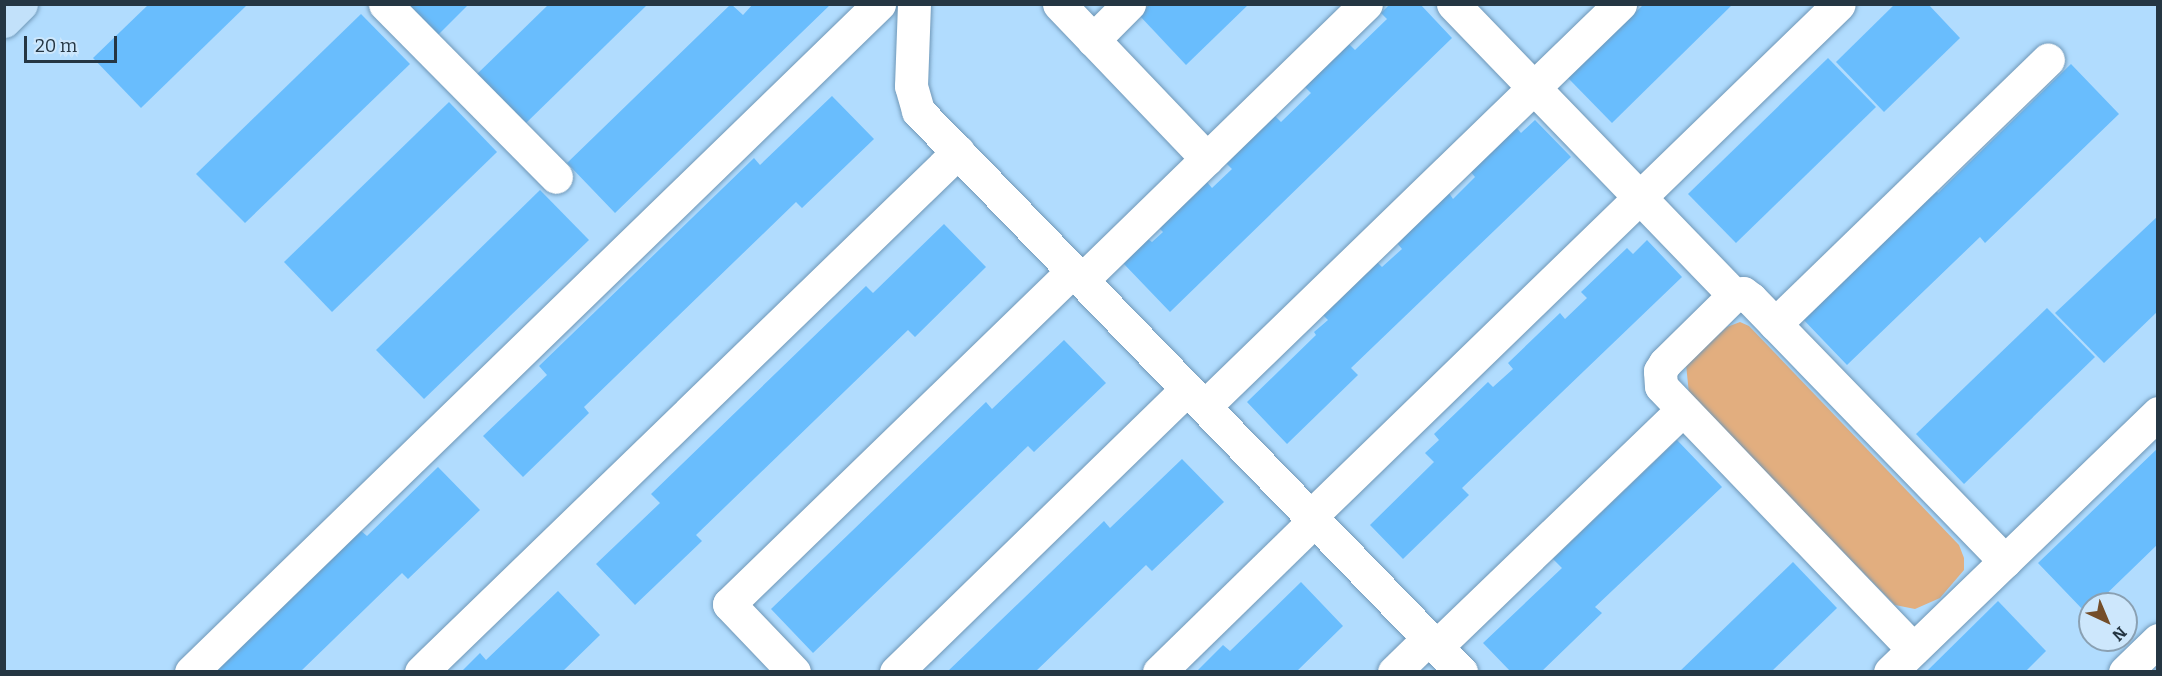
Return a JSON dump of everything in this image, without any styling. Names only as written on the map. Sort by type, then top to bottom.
[{"type":"main road","points":[[4,21],[21,4]]},
{"type":"lane","points":[[385,4],[556,177]]},
{"type":"lane","points":[[190,672],[879,4]]},
{"type":"lane","points":[[914,4],[911,86],[918,111],[1461,672]]},
{"type":"lane","points":[[1059,4],[1208,159]]},
{"type":"lane","points":[[1093,40],[1129,4]]},
{"type":"lane","points":[[795,672],[729,604],[1078,275],[1208,159],[1366,4]]},
{"type":"lane","points":[[1453,4],[1734,295]]},
{"type":"lane","points":[[896,672],[1534,88],[1620,4]]},
{"type":"lane","points":[[1159,672],[1313,518],[1839,4]]},
{"type":"lane","points":[[1775,324],[2048,58]]},
{"type":"lane","points":[[421,672],[958,152]]},
{"type":"lane","points":[[1913,649],[1661,386],[1660,371],[1665,363],[1734,295],[1743,293],[1751,299],[2004,561]]},
{"type":"lane","points":[[1394,672],[1433,642],[1682,410]]},
{"type":"lane","points":[[1890,672],[2157,413]]},
{"type":"lane","points":[[2125,672],[2157,640]]},
{"type":"shaded area","points":[[1740,322],[1749,326],[1959,545],[1964,558],[1964,570],[1940,598],[1915,609],[1895,605],[1689,394],[1686,364],[1727,327]]},
{"type":"building","points":[[149,4],[248,4],[141,108],[93,58]]},
{"type":"building","points":[[404,4],[469,4],[436,37]]},
{"type":"building","points":[[549,4],[648,4],[524,125],[475,76]]},
{"type":"building","points":[[731,4],[743,15],[753,4],[831,4],[615,213],[567,163]]},
{"type":"building","points":[[1150,4],[1249,4],[1186,65],[1139,15]]},
{"type":"building","points":[[1390,4],[1420,4],[1452,38],[1170,312],[1123,263],[1148,239],[1152,242],[1163,232],[1159,228],[1207,182],[1212,188],[1232,169],[1226,163],[1275,116],[1281,122],[1311,93],[1305,87],[1349,44],[1355,50],[1387,19],[1381,13]]},
{"type":"building","points":[[1644,4],[1733,4],[1612,123],[1568,78]]},
{"type":"building","points":[[1895,4],[1928,4],[1960,38],[1884,112],[1836,62]]},
{"type":"building","points":[[361,14],[410,64],[245,223],[196,174]]},
{"type":"building","points":[[1828,58],[1876,107],[1736,243],[1688,194]]},
{"type":"building","points":[[2071,64],[2119,114],[1985,243],[1980,237],[1847,365],[1799,315],[1932,187],[1938,193]]},
{"type":"building","points":[[832,96],[874,139],[802,208],[796,202],[584,407],[589,413],[523,477],[483,436],[547,375],[539,366],[754,158],[760,165]]},
{"type":"building","points":[[449,102],[497,152],[332,312],[284,262]]},
{"type":"building","points":[[1535,120],[1571,157],[1351,368],[1358,375],[1287,444],[1247,402],[1316,335],[1314,332],[1328,320],[1322,314],[1377,262],[1382,267],[1402,249],[1397,243],[1449,193],[1453,199],[1475,177],[1470,171],[1516,127],[1521,133]]},
{"type":"building","points":[[540,190],[589,240],[424,399],[376,350]]},
{"type":"building","points":[[2158,216],[2158,311],[2104,363],[2055,313]]},
{"type":"building","points":[[944,224],[986,267],[915,337],[908,330],[696,535],[702,541],[635,605],[596,564],[660,503],[651,494],[866,286],[873,293]]},
{"type":"building","points":[[1647,240],[1682,277],[1462,488],[1469,495],[1403,559],[1370,525],[1434,462],[1425,453],[1439,440],[1434,434],[1488,382],[1493,387],[1513,369],[1508,363],[1560,313],[1565,319],[1587,298],[1581,292],[1627,248],[1633,254]]},
{"type":"building","points":[[2047,308],[2095,357],[1964,484],[1916,434]]},
{"type":"building","points":[[1064,340],[1106,383],[1034,452],[1028,446],[813,653],[771,609],[986,402],[992,409]]},
{"type":"building","points":[[1677,440],[1722,487],[1595,607],[1602,613],[1541,672],[1511,672],[1483,643],[1562,568],[1553,559]]},
{"type":"building","points":[[2158,448],[2158,544],[2108,592],[2078,592],[2078,605],[2038,563]]},
{"type":"building","points":[[1182,459],[1224,502],[1152,571],[1146,565],[1035,672],[947,672],[1104,521],[1110,528]]},
{"type":"building","points":[[438,467],[480,510],[408,579],[402,573],[300,672],[212,672],[359,529],[367,536]]},
{"type":"building","points":[[1793,562],[1837,608],[1771,672],[1679,672]]},
{"type":"building","points":[[1301,582],[1343,626],[1296,672],[1196,672],[1223,645],[1230,651]]},
{"type":"building","points":[[558,591],[600,635],[562,672],[461,672],[480,653],[486,660]]},
{"type":"building","points":[[1998,601],[2046,651],[2025,672],[1926,672]]}]
